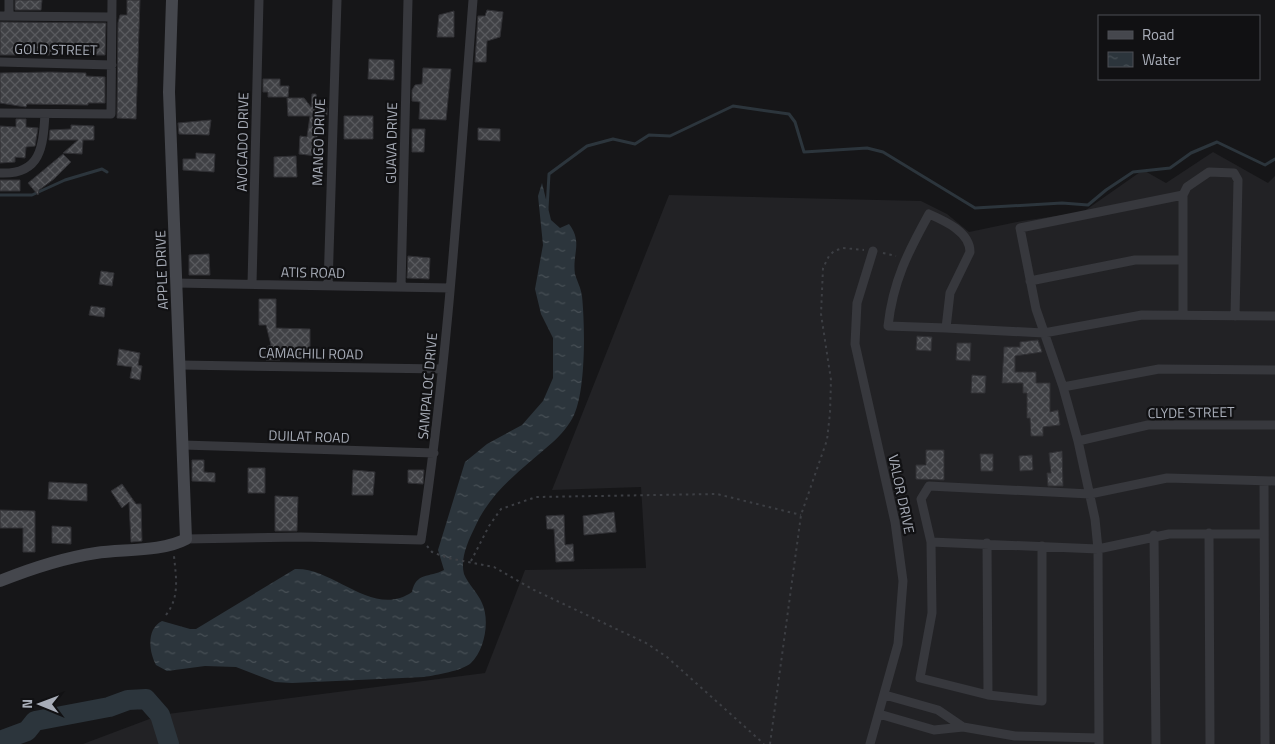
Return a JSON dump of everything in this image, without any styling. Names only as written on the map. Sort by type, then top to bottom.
[{"type":"street","points":[[9,0],[4,16],[112,17]]},
{"type":"street","points":[[0,113],[111,114],[112,0]]},
{"type":"street","name":"APPLE DRIVE","points":[[172,0],[169,92],[186,539]]},
{"type":"street","name":"AVOCADO DRIVE","points":[[252,284],[259,0]]},
{"type":"street","name":"MANGO DRIVE","points":[[328,286],[337,0]]},
{"type":"street","name":"GUAVA DRIVE","points":[[401,287],[408,0]]},
{"type":"street","name":"SAMPALOC DRIVE","points":[[421,540],[434,453],[450,288],[473,0]]},
{"type":"street","name":"GOLD STREET","points":[[0,62],[112,65]]},
{"type":"street","points":[[0,173],[13,174],[23,170],[39,156],[44,145],[45,114]]},
{"type":"street","points":[[1182,314],[1183,195],[1187,188],[1209,172],[1234,173],[1238,180],[1235,316]]},
{"type":"street","points":[[879,714],[934,730],[963,727],[1015,736],[1099,741],[1098,549],[1090,494],[1063,387],[1044,333],[1030,281],[1020,228],[1183,195]]},
{"type":"street","points":[[946,328],[950,294],[970,252],[967,240],[946,221],[929,214],[904,258],[896,280],[888,326],[1044,333],[1142,315],[1275,316]]},
{"type":"street","name":"VALOR DRIVE","points":[[870,744],[898,644],[902,608],[901,558],[855,344],[857,303],[873,251]]},
{"type":"street","points":[[1030,281],[1135,260],[1183,260]]},
{"type":"street","name":"ATIS ROAD","points":[[176,283],[450,288]]},
{"type":"street","name":"CAMACHILI ROAD","points":[[180,364],[442,369]]},
{"type":"street","points":[[1063,387],[1159,369],[1275,370]]},
{"type":"street","name":"CLYDE STREET","points":[[1078,441],[1148,425],[1275,425]]},
{"type":"street","name":"DUILAT ROAD","points":[[183,446],[434,453]]},
{"type":"street","points":[[1042,546],[1042,701],[988,695],[920,678],[932,613],[931,542],[921,500],[929,486],[1090,494],[1167,478],[1275,481]]},
{"type":"street","points":[[1264,481],[1265,744]]},
{"type":"street","points":[[1209,534],[1210,744]]},
{"type":"street","points":[[931,542],[1098,549],[1154,535],[1264,534]]},
{"type":"street","points":[[1154,535],[1156,744]]},
{"type":"street","points":[[0,581],[60,561],[93,554],[174,546],[186,539],[301,536],[421,540]]},
{"type":"street","points":[[987,543],[988,695]]},
{"type":"street","points":[[885,695],[938,710],[963,727]]},
{"type":"path","points":[[770,744],[801,515],[827,440],[831,380],[822,314],[823,268],[828,256],[843,248],[873,251],[904,258]]},
{"type":"path","points":[[471,562],[489,526],[501,509],[536,497],[717,494],[801,515]]},
{"type":"path","points":[[421,540],[432,552],[448,558],[494,567],[534,590],[646,643],[667,657],[764,744]]},
{"type":"path","points":[[166,616],[172,608],[176,595],[174,546]]},
{"type":"shaded area","points":[[1213,152],[1268,183],[1275,176],[1275,744],[83,744],[160,715],[485,673],[525,570],[646,568],[641,487],[552,490],[669,195],[921,201],[947,214],[969,232],[1022,221],[1083,212],[1143,170],[1166,183]]},
{"type":"water","points":[[542,183],[551,220],[560,228],[569,224],[573,230],[576,242],[574,267],[581,293],[584,323],[584,357],[581,390],[574,415],[567,426],[556,439],[509,480],[490,501],[467,544],[463,562],[464,574],[480,599],[486,618],[483,643],[476,657],[471,663],[462,668],[424,677],[292,683],[275,682],[236,667],[205,666],[167,671],[156,665],[150,641],[153,629],[162,621],[196,629],[295,569],[310,571],[368,596],[383,600],[397,599],[412,592],[420,578],[444,570],[438,550],[465,462],[487,444],[522,425],[543,401],[553,378],[553,338],[541,314],[535,289],[543,245],[538,196]]},
{"type":"building","points":[[15,0],[42,0],[41,10],[15,10]]},
{"type":"building","points":[[127,0],[140,0],[136,119],[117,118],[118,23],[120,15],[127,15]]},
{"type":"building","points":[[487,10],[503,12],[500,37],[487,41],[486,62],[475,62],[478,16],[485,16]]},
{"type":"building","points":[[454,11],[454,37],[437,37],[439,15]]},
{"type":"building","points":[[0,22],[106,23],[105,55],[0,55]]},
{"type":"building","points":[[369,59],[394,60],[394,80],[368,79]]},
{"type":"building","points":[[423,68],[451,69],[446,120],[419,119],[420,102],[412,101],[412,90],[415,85],[422,84]]},
{"type":"building","points":[[0,73],[86,73],[86,76],[105,77],[105,103],[88,103],[88,105],[27,104],[26,107],[0,103]]},
{"type":"building","points":[[263,79],[280,79],[280,86],[289,86],[288,97],[268,97],[268,92],[263,92]]},
{"type":"building","points":[[312,94],[316,94],[318,107],[327,108],[327,115],[318,115],[317,156],[299,154],[300,136],[307,137],[310,116],[288,116],[287,98],[304,98],[311,107]]},
{"type":"building","points":[[344,116],[373,116],[373,139],[344,139]]},
{"type":"building","points":[[16,119],[26,119],[26,127],[38,128],[35,146],[26,147],[25,158],[15,157],[15,162],[0,163],[0,126],[16,127]]},
{"type":"building","points":[[211,120],[209,135],[179,134],[178,123]]},
{"type":"building","points":[[71,125],[94,126],[94,140],[83,140],[82,154],[63,153],[78,140],[49,140],[50,130],[71,129]]},
{"type":"building","points":[[478,128],[500,129],[500,141],[478,140]]},
{"type":"building","points":[[412,129],[425,129],[424,152],[412,152]]},
{"type":"building","points":[[196,153],[215,154],[214,172],[183,170],[183,159],[196,159]]},
{"type":"building","points":[[63,154],[71,162],[54,179],[39,190],[38,195],[28,183]]},
{"type":"building","points":[[296,156],[297,177],[274,177],[274,157]]},
{"type":"building","points":[[0,180],[20,180],[20,191],[0,191]]},
{"type":"building","points":[[209,254],[210,275],[189,275],[189,255]]},
{"type":"building","points":[[408,256],[430,258],[429,279],[407,278]]},
{"type":"building","points":[[101,271],[114,273],[112,286],[99,284]]},
{"type":"building","points":[[259,299],[276,299],[276,328],[310,329],[310,357],[280,356],[280,360],[266,360],[266,347],[271,345],[266,325],[259,325]]},
{"type":"building","points":[[91,306],[105,308],[104,317],[89,315]]},
{"type":"building","points":[[917,336],[932,337],[931,351],[916,350]]},
{"type":"building","points":[[1038,340],[1042,352],[1015,356],[1015,372],[1036,372],[1036,383],[1050,383],[1050,412],[1058,410],[1060,425],[1043,427],[1043,436],[1031,436],[1030,418],[1027,418],[1027,393],[1023,393],[1023,383],[1002,383],[1004,347],[1020,347],[1020,342]]},
{"type":"building","points":[[957,343],[971,343],[970,361],[956,360]]},
{"type":"building","points":[[119,349],[140,353],[138,365],[142,366],[140,380],[130,378],[132,367],[117,365]]},
{"type":"building","points":[[972,375],[986,376],[985,393],[971,393]]},
{"type":"building","points":[[926,450],[944,450],[944,480],[916,479],[916,465],[926,465]]},
{"type":"building","points":[[1062,451],[1063,486],[1048,486],[1047,473],[1051,473],[1049,453]]},
{"type":"building","points":[[980,454],[993,454],[993,471],[981,471]]},
{"type":"building","points":[[1032,455],[1033,470],[1020,471],[1019,456]]},
{"type":"building","points":[[192,460],[204,460],[204,472],[215,473],[215,482],[192,481]]},
{"type":"building","points":[[248,468],[265,468],[265,493],[248,493]]},
{"type":"building","points":[[353,470],[375,472],[373,495],[352,495]]},
{"type":"building","points":[[408,470],[424,470],[423,484],[408,483]]},
{"type":"building","points":[[49,482],[87,484],[87,501],[48,499]]},
{"type":"building","points":[[122,484],[136,504],[141,504],[142,541],[131,542],[129,502],[122,508],[111,491]]},
{"type":"building","points":[[275,496],[298,497],[297,531],[275,531]]},
{"type":"building","points":[[0,510],[35,511],[35,552],[23,552],[23,528],[0,528]]},
{"type":"building","points":[[614,512],[616,532],[584,535],[583,516]]},
{"type":"building","points":[[564,515],[565,545],[573,544],[574,561],[556,562],[554,529],[547,529],[546,516]]},
{"type":"building","points":[[52,526],[71,527],[71,544],[52,543]]},
{"type":"waterway","points":[[547,209],[549,174],[587,146],[613,139],[635,144],[649,135],[670,136],[733,106],[789,114],[795,122],[804,152],[867,148],[883,152],[975,208],[1062,203],[1088,205],[1133,172],[1170,168],[1191,153],[1217,142],[1265,165],[1275,159]]},
{"type":"waterway","points":[[0,195],[32,195],[65,180],[102,169],[107,172]]},
{"type":"waterway","points":[[0,741],[27,731],[35,721],[109,707],[128,700],[146,699],[160,715],[169,744]]}]
